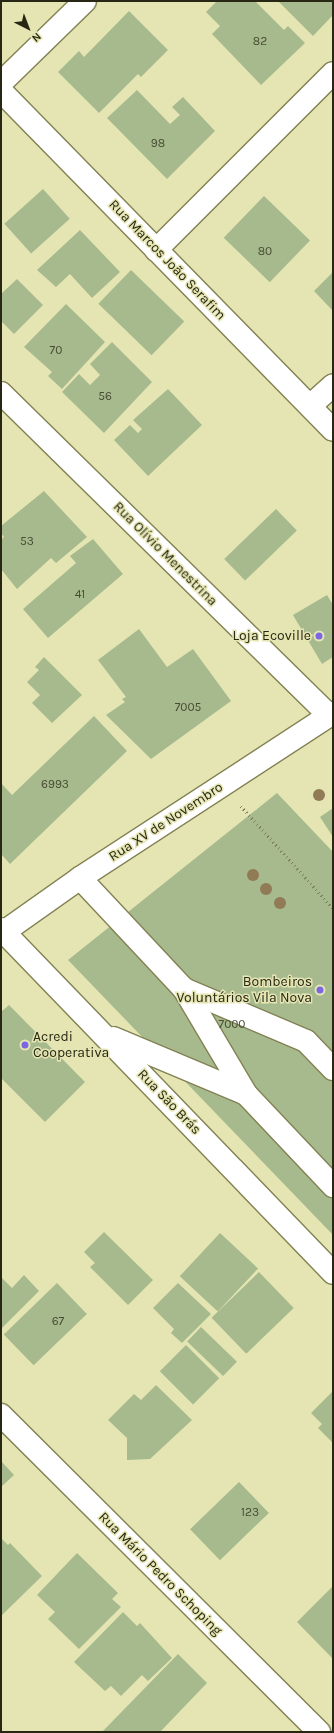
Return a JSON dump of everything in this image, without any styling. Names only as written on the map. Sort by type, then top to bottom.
[{"type":"street","points":[[1,83],[84,1]]},
{"type":"street","points":[[156,250],[333,73]]},
{"type":"street","name":"Rua Marcos João Serafim","points":[[1,91],[333,430]]},
{"type":"street","points":[[310,406],[333,385]]},
{"type":"street","name":"Rua Olívio Menestrina","points":[[1,393],[331,714]]},
{"type":"street","name":"Rua XV de Novembro","points":[[2,932],[80,878],[331,714]]},
{"type":"street","points":[[80,878],[184,989],[246,1094],[333,1186]]},
{"type":"street","name":"Rua São Brás","points":[[2,932],[105,1034],[333,1273]]},
{"type":"street","points":[[184,989],[306,1041],[333,1069]]},
{"type":"street","points":[[105,1034],[246,1094]]},
{"type":"street","name":"Rua Mário Pedro Schoping","points":[[1,1415],[319,1732]]},
{"type":"path","points":[[222,785],[333,908]]},
{"type":"building","points":[[217,1],[255,1],[284,30],[288,26],[305,43],[261,85],[212,34],[220,26],[206,12]]},
{"type":"building","points":[[278,1],[333,1],[333,15],[313,36]]},
{"type":"building","points":[[129,11],[168,50],[141,77],[138,74],[99,113],[58,72],[79,51],[84,57]]},
{"type":"building","points":[[137,90],[170,124],[180,115],[172,107],[183,97],[215,131],[167,179],[107,118]]},
{"type":"building","points":[[43,189],[70,219],[31,254],[4,224]]},
{"type":"building","points":[[264,196],[310,240],[270,282],[224,238]]},
{"type":"building","points":[[80,230],[120,272],[92,298],[70,274],[56,287],[37,270]]},
{"type":"building","points":[[131,270],[184,321],[152,355],[98,304]]},
{"type":"building","points":[[333,272],[333,311],[314,291]]},
{"type":"building","points":[[17,279],[43,305],[14,334],[1,321],[1,294]]},
{"type":"building","points":[[66,304],[105,342],[62,389],[48,376],[52,372],[24,347]]},
{"type":"building","points":[[112,342],[152,382],[104,433],[62,392],[79,374],[90,385],[100,375],[90,364]]},
{"type":"building","points":[[168,389],[202,425],[148,476],[114,440],[130,425],[138,433],[142,429],[133,420]]},
{"type":"building","points":[[44,491],[87,537],[56,563],[51,558],[17,589],[1,569],[1,540],[4,537],[1,533],[1,526]]},
{"type":"building","points":[[276,509],[297,531],[245,581],[224,559]]},
{"type":"building","points":[[93,539],[123,574],[48,638],[23,609],[76,563],[70,556]]},
{"type":"building","name":"Loja Ecoville","points":[[327,595],[333,605],[333,657],[322,664],[293,615]]},
{"type":"building","points":[[139,629],[167,667],[193,649],[231,701],[151,759],[106,715],[125,702],[122,699],[126,697],[98,660]]},
{"type":"building","points":[[44,657],[82,695],[52,723],[32,703],[40,695],[27,682],[39,670],[35,667]]},
{"type":"building","points":[[94,716],[127,751],[10,864],[1,854],[1,783],[12,795]]},
{"type":"building","points":[[277,793],[333,852],[333,1235],[68,960]]},
{"type":"building","points":[[333,808],[333,837],[320,817]]},
{"type":"building","name":"Acredi Cooperativa","points":[[9,1005],[85,1082],[45,1122],[1,1078],[1,1012]]},
{"type":"building","points":[[104,1232],[153,1280],[128,1305],[90,1267],[95,1263],[84,1252]]},
{"type":"building","points":[[220,1233],[258,1268],[218,1312],[180,1276]]},
{"type":"building","points":[[259,1272],[294,1308],[246,1354],[212,1318]]},
{"type":"building","points":[[24,1275],[39,1291],[1,1329],[1,1277],[12,1288]]},
{"type":"building","points":[[57,1283],[87,1314],[34,1365],[4,1334]]},
{"type":"building","points":[[178,1283],[211,1314],[182,1343],[171,1333],[174,1329],[153,1308]]},
{"type":"building","points":[[201,1327],[237,1362],[223,1376],[187,1341]]},
{"type":"building","points":[[186,1345],[219,1378],[193,1404],[160,1371]]},
{"type":"building","points":[[156,1385],[192,1420],[150,1459],[127,1460],[127,1438],[108,1420],[134,1394],[141,1400]]},
{"type":"building","points":[[333,1391],[333,1443],[318,1428],[322,1424],[311,1413]]},
{"type":"building","points":[[1,1461],[14,1475],[1,1487]]},
{"type":"building","points":[[239,1482],[269,1513],[220,1560],[190,1529]]},
{"type":"building","points":[[1,1538],[8,1545],[10,1543],[42,1576],[1,1616]]},
{"type":"building","points":[[77,1553],[118,1593],[112,1599],[121,1607],[79,1649],[48,1619],[55,1612],[37,1595]]},
{"type":"building","points":[[333,1586],[333,1659],[297,1622]]},
{"type":"building","points":[[123,1612],[137,1626],[140,1623],[172,1658],[148,1681],[142,1675],[121,1696],[111,1686],[105,1691],[74,1662]]},
{"type":"building","points":[[178,1654],[207,1683],[160,1732],[102,1732]]},
{"type":"place","name":"Loja Ecoville","points":[[319,636]]},
{"type":"place","name":"Bombeiros Voluntários Vila Nova","points":[[320,990]]},
{"type":"place","name":"Acredi Cooperativa","points":[[25,1045]]}]
